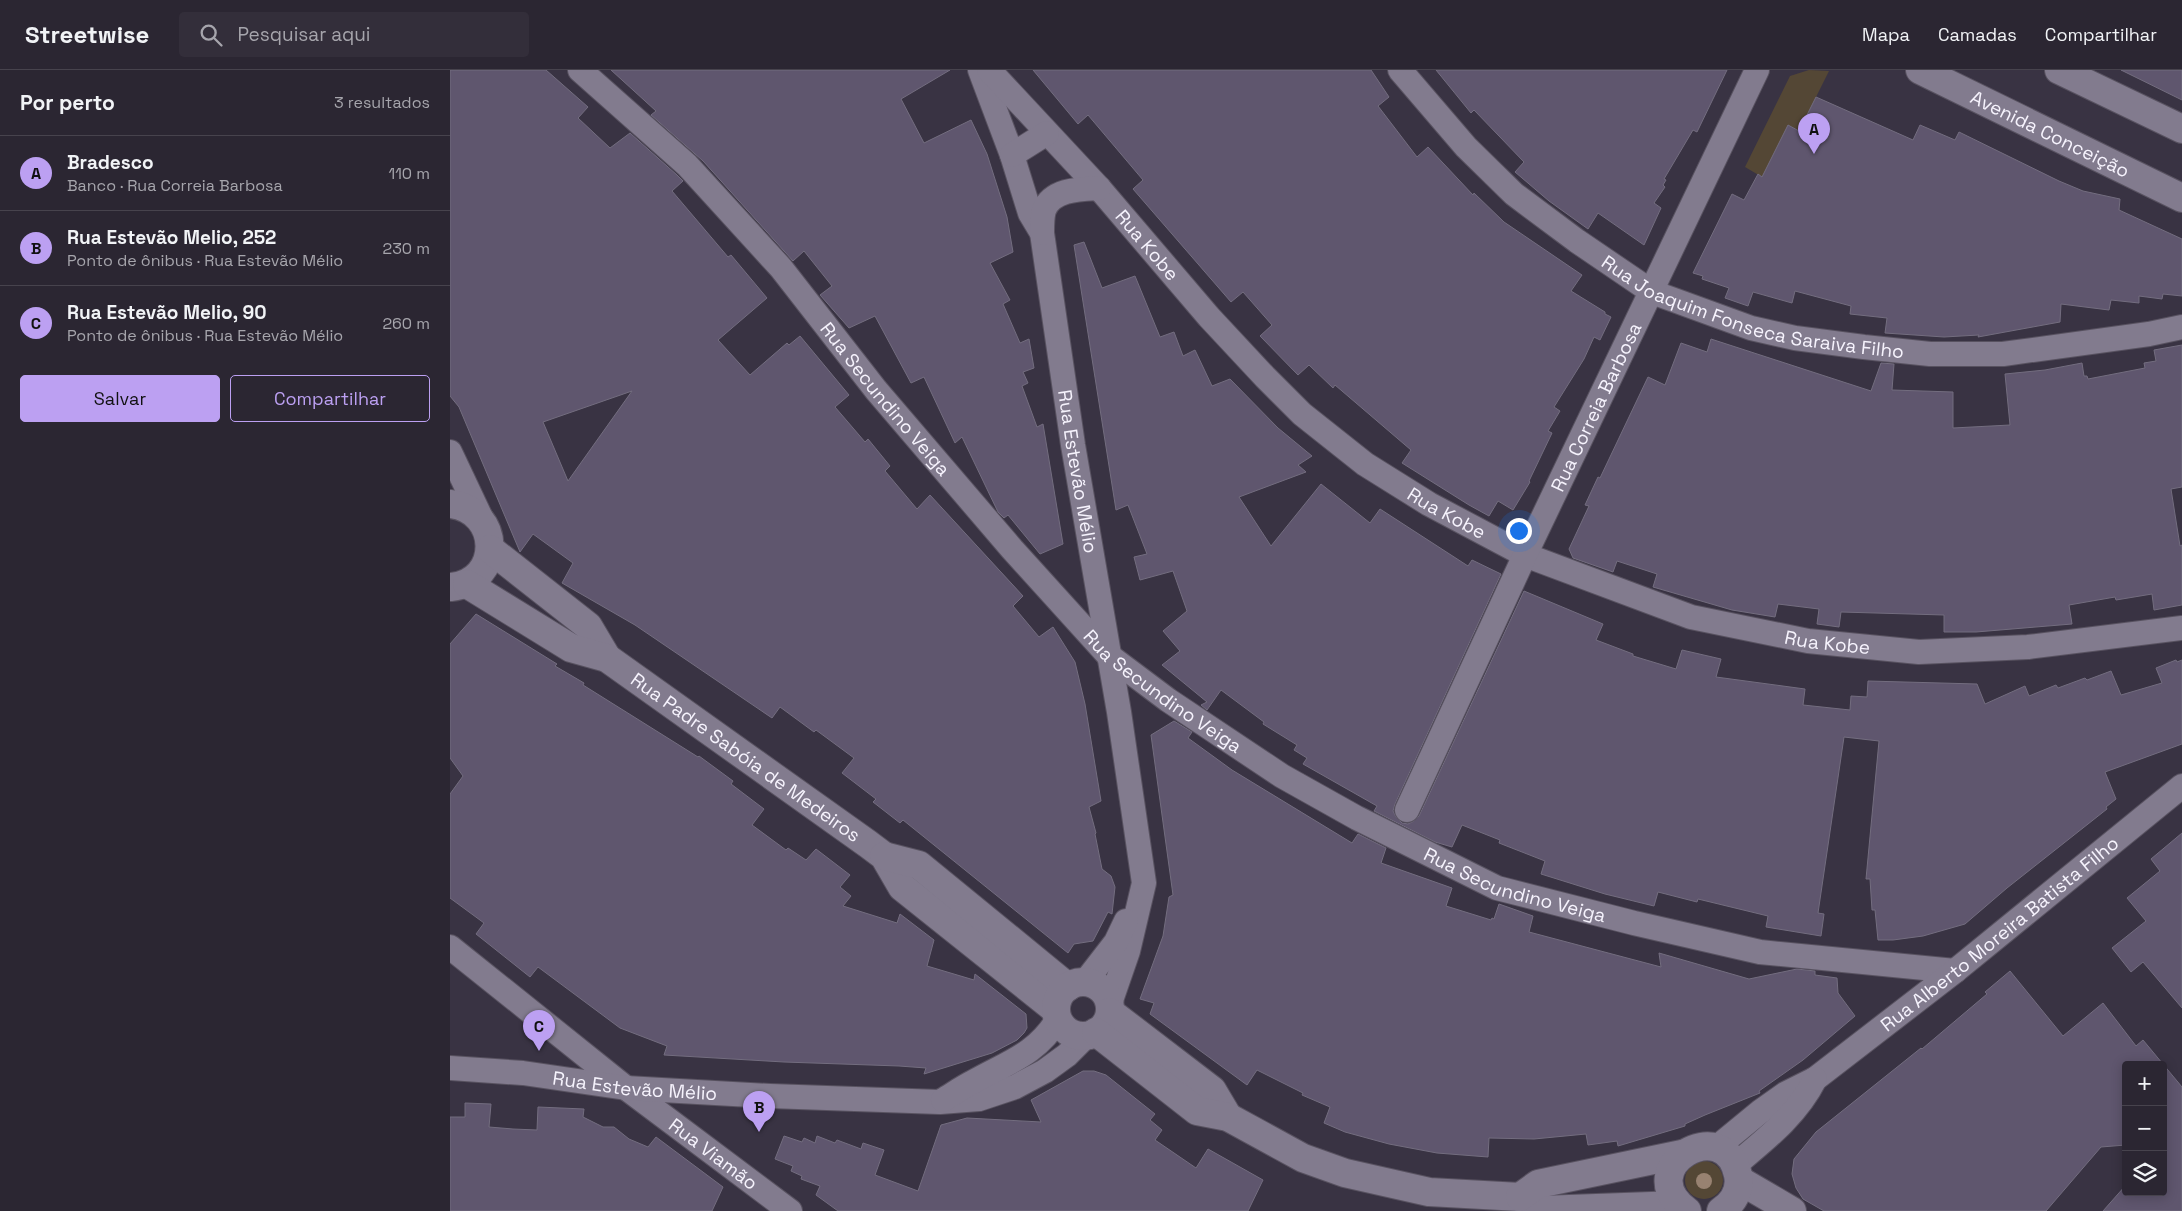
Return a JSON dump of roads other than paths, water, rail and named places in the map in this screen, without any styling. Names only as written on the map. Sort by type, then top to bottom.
[{"type":"street","name":"Rua Secundino Veiga","points":[[580,70],[694,172],[781,268],[876,390],[960,489],[1108,655],[1168,700],[1282,776],[1357,818],[1497,888],[1634,924],[1760,952],[1956,971]]},
{"type":"street","name":"Rua Estevão Mélio","points":[[450,1068],[523,1073],[626,1088],[770,1096],[940,1102],[979,1100],[1015,1087],[1045,1071],[1067,1055],[1101,1020],[1128,951],[1144,883],[1119,712],[1073,445],[1042,233],[1030,213],[1012,155],[980,70]]},
{"type":"street","name":"Rua Kobe","points":[[989,70],[1099,188],[1209,317],[1302,414],[1365,464],[1429,504],[1525,555],[1691,617],[1808,641],[1919,652],[2028,647],[2182,628]]},
{"type":"street","name":"Rua Joaquim Fonseca Saraiva Filho","points":[[1400,70],[1466,147],[1514,194],[1617,270],[1652,292],[1751,328],[1795,338],[1930,354],[2003,354],[2148,334],[2182,327]]},
{"type":"street","name":"Rua Correia Barbosa","points":[[1407,810],[1525,555],[1757,70]]},
{"type":"street","name":"Avenida Conceição","points":[[1920,70],[2182,198]]},
{"type":"street","points":[[2059,70],[2182,129]]},
{"type":"street","points":[[1012,155],[1047,133]]},
{"type":"street","points":[[1042,233],[1044,211],[1048,202],[1073,190],[1099,188]]},
{"type":"street","points":[[450,452],[489,535],[490,549],[486,563],[478,575],[455,588]]},
{"type":"street","points":[[450,504],[460,505],[473,512],[483,522]]},
{"type":"street","name":"Rua Padre Sabóia de Medeiros","points":[[490,549],[588,626],[607,658]]},
{"type":"street","name":"Rua Padre Sabóia de Medeiros","points":[[455,588],[571,648],[607,658],[884,856],[919,865],[1067,1000]]},
{"type":"street","name":"Rua Alberto Moreira Batista Filho","points":[[1730,1164],[1775,1131],[1806,1097],[1815,1079],[1956,971],[2182,786]]},
{"type":"street","points":[[940,1102],[1026,1054],[1049,1034],[1067,1000],[1116,942],[1144,883]]},
{"type":"street","name":"Rua Viamão","points":[[450,947],[626,1088],[790,1211]]},
{"type":"street","points":[[1101,1020],[1070,1032],[1063,1027],[1067,1000],[1093,984],[1101,988],[1101,1020],[1197,1110],[1228,1117],[1296,1154],[1345,1173],[1429,1192],[1520,1197],[1542,1210],[1682,1208],[1669,1185],[1672,1169],[1682,1154]]},
{"type":"street","points":[[1520,1197],[1538,1184],[1682,1154],[1692,1148],[1704,1146],[1792,1211]]},
{"type":"street","points":[[1721,1211],[1734,1199],[1730,1164]]},
{"type":"place","name":"Bradesco","points":[[1814,154]]},
{"type":"place","name":"Rua Estevão Melio, 90","points":[[539,1051]]},
{"type":"place","name":"Rua Estevão Melio, 252","points":[[759,1132]]}]
